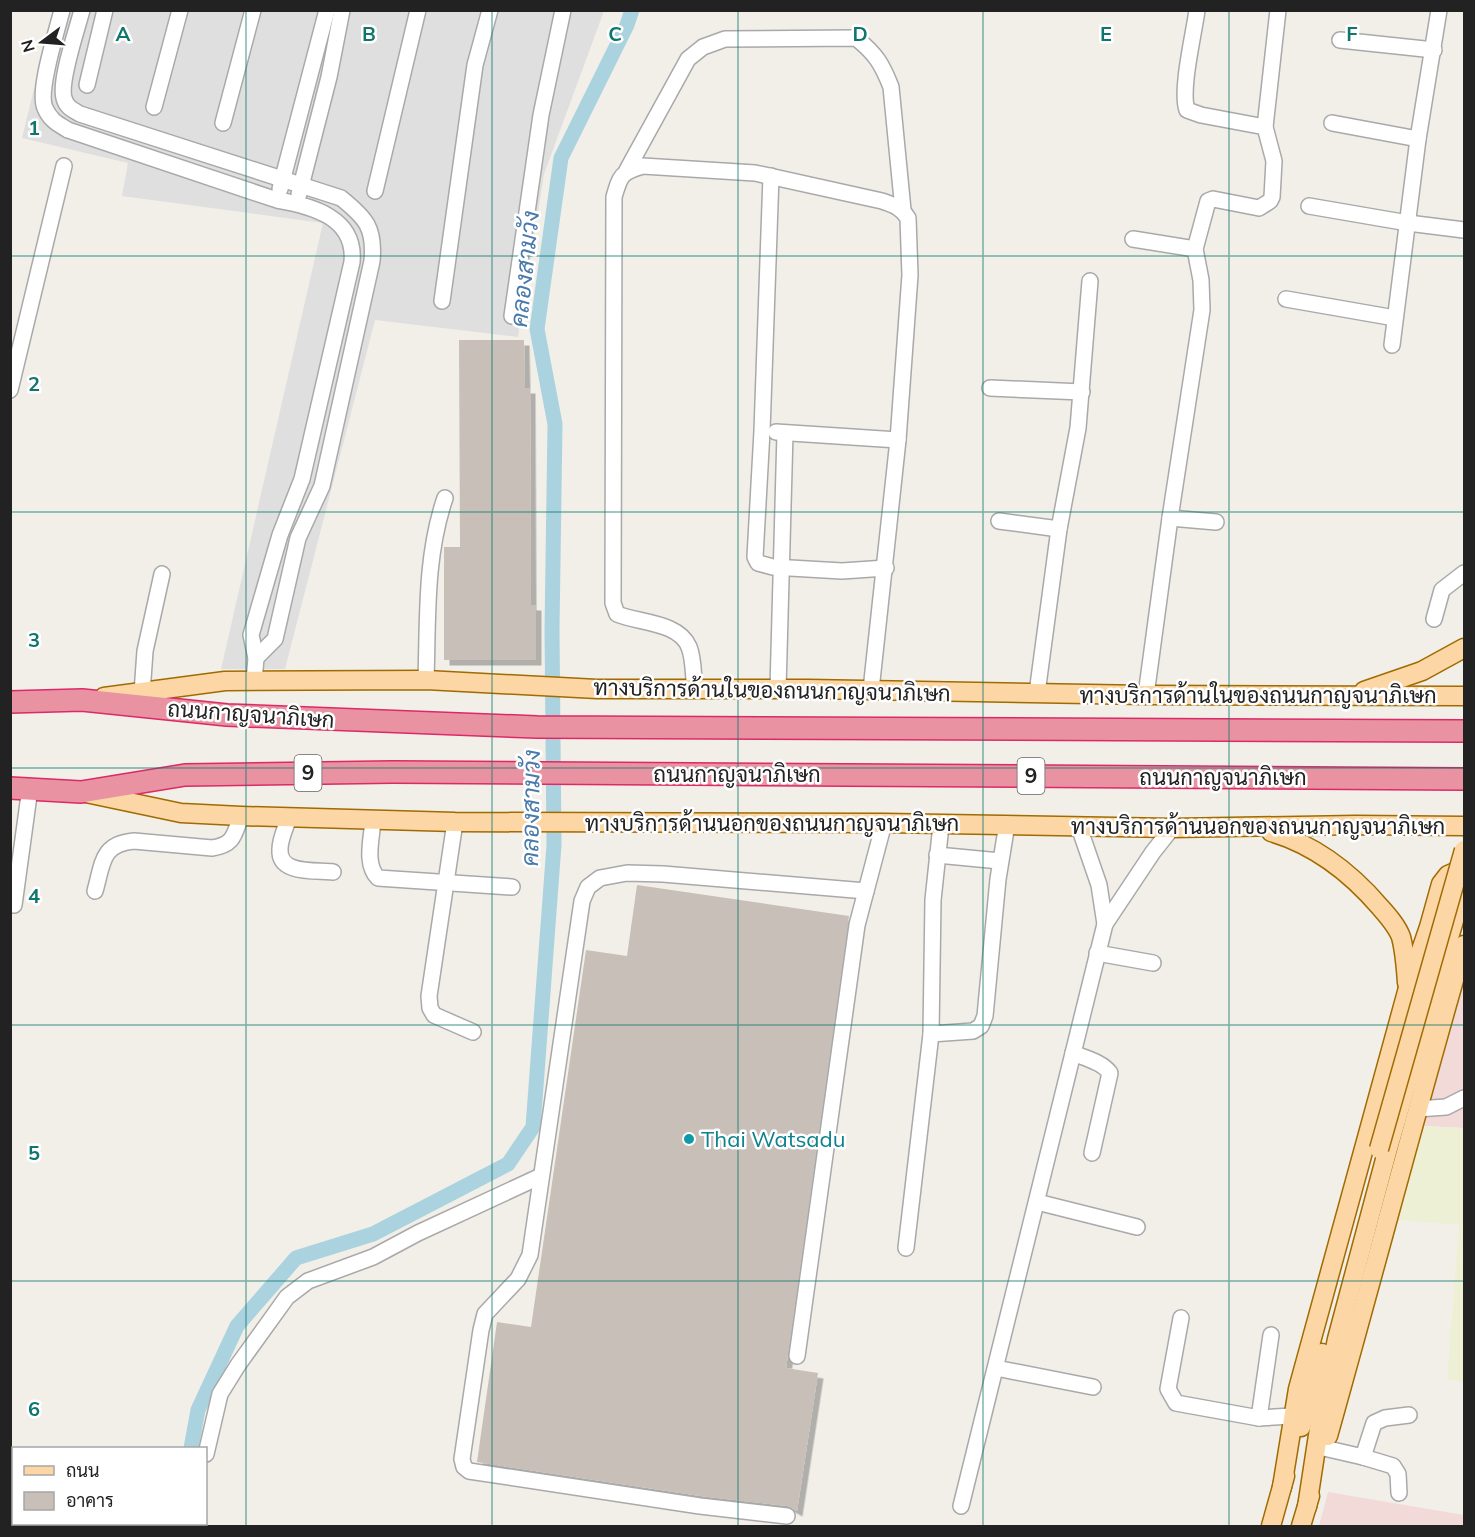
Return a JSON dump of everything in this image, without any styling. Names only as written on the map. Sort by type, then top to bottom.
[{"type":"highway","name":"ถนนกาญจนาภิเษก","points":[[10,702],[82,700],[227,715],[537,727],[1464,731]]},
{"type":"highway","name":"ถนนกาญจนาภิเษก","points":[[20,788],[81,792],[185,775],[393,772],[1464,778]]},
{"type":"main road","points":[[1351,695],[1422,671],[1464,648]]},
{"type":"main road","name":"ทางบริการด้านในของถนนกาญจนาภิเษก","points":[[82,700],[225,681],[426,680],[597,689],[1464,696]]},
{"type":"main road","name":"ทางบริการด้านนอกของถนนกาญจนาภิเษก","points":[[81,792],[181,813],[289,818],[455,822],[1007,824],[1172,828],[1464,826]]},
{"type":"main road","points":[[1254,828],[1292,839],[1319,852],[1360,884],[1391,919],[1401,936],[1408,988]]},
{"type":"main road","points":[[1307,1507],[1328,1379],[1383,1150],[1464,850]]},
{"type":"main road","points":[[1282,1487],[1293,1416],[1308,1350],[1408,988],[1441,884],[1448,875],[1457,872],[1464,874]]},
{"type":"main road","points":[[1271,1527],[1464,886]]},
{"type":"main road","points":[[1301,1527],[1464,945]]},
{"type":"street","points":[[62,10],[44,81],[43,106],[52,121],[68,130],[277,200],[296,203],[328,216],[340,225],[350,238],[353,249],[352,262],[302,479],[280,535],[251,635],[256,658],[254,681]]},
{"type":"street","points":[[82,10],[63,85],[64,99],[69,108],[80,114],[341,198],[356,210],[369,227],[374,242],[372,261],[322,486],[298,538],[276,639],[256,658]]},
{"type":"street","points":[[87,85],[105,10]]},
{"type":"street","points":[[154,107],[180,10]]},
{"type":"street","points":[[223,123],[253,10]]},
{"type":"street","points":[[277,200],[327,10]]},
{"type":"street","points":[[296,203],[329,78],[342,10]]},
{"type":"street","points":[[375,191],[418,10]]},
{"type":"street","points":[[442,301],[475,65],[490,10]]},
{"type":"street","points":[[512,316],[541,115],[563,10]]},
{"type":"street","points":[[1197,10],[1186,87],[1187,110],[1201,115],[1265,127]]},
{"type":"street","points":[[1146,695],[1202,310],[1201,280],[1195,249],[1206,205],[1210,200],[1259,208],[1270,201],[1274,161],[1265,127],[1278,10]]},
{"type":"street","points":[[1392,345],[1418,139],[1439,10]]},
{"type":"street","points":[[694,690],[690,648],[684,638],[674,630],[617,614],[613,603],[613,213],[614,197],[619,181],[688,59],[704,47],[725,39],[856,38],[873,51],[891,87],[903,210]]},
{"type":"street","points":[[1340,40],[1434,51]]},
{"type":"street","points":[[1332,123],[1418,139]]},
{"type":"street","points":[[10,390],[64,166]]},
{"type":"street","points":[[627,170],[643,166],[755,172],[882,201],[903,210],[908,218],[910,275],[898,440],[886,568],[871,690]]},
{"type":"street","points":[[771,176],[755,557],[758,563],[765,566],[842,571],[886,568]]},
{"type":"street","points":[[1309,206],[1464,230]]},
{"type":"street","points":[[1133,239],[1195,249]]},
{"type":"street","points":[[1037,693],[1059,528],[1078,428],[1090,281]]},
{"type":"street","points":[[1286,299],[1395,318]]},
{"type":"street","points":[[990,388],[1082,392]]},
{"type":"street","points":[[762,431],[898,440]]},
{"type":"street","points":[[778,689],[785,433]]},
{"type":"street","points":[[307,455],[328,459]]},
{"type":"street","points":[[426,680],[429,564],[435,527],[445,498]]},
{"type":"street","points":[[1170,518],[1216,522]]},
{"type":"street","points":[[999,521],[1059,528]]},
{"type":"street","points":[[1434,619],[1442,590],[1464,573]]},
{"type":"street","points":[[142,693],[145,651],[162,574]]},
{"type":"street","points":[[264,588],[285,593]]},
{"type":"street","points":[[14,905],[20,788]]},
{"type":"street","points":[[94,891],[106,852],[112,846],[134,841],[223,847],[234,836],[241,816]]},
{"type":"street","points":[[289,818],[279,850],[284,864],[291,869],[333,872]]},
{"type":"street","points":[[373,820],[370,862],[372,872],[378,878],[513,887]]},
{"type":"street","points":[[455,822],[429,996],[430,1008],[434,1014],[472,1032]]},
{"type":"street","points":[[797,1356],[857,925],[884,823]]},
{"type":"street","points":[[931,1034],[973,1031],[981,1026],[985,1016],[1000,861],[1007,824]]},
{"type":"street","points":[[906,1248],[931,1034],[933,900],[940,825]]},
{"type":"street","points":[[1079,827],[1099,885],[1105,924]]},
{"type":"street","points":[[961,1506],[1105,924],[1153,852],[1172,828]]},
{"type":"street","points":[[937,855],[1000,861]]},
{"type":"street","points":[[788,1516],[700,1506],[469,1471],[464,1467],[462,1459],[485,1314],[518,1279],[530,1255],[582,901],[588,887],[600,878],[627,873],[866,891]]},
{"type":"street","points":[[1097,953],[1153,963]]},
{"type":"street","points":[[1073,1053],[1107,1068],[1110,1073],[1092,1153]]},
{"type":"street","points":[[1417,1109],[1446,1107],[1464,1098]]},
{"type":"street","points":[[207,1450],[220,1394],[244,1356],[287,1297],[308,1281],[373,1257],[418,1233],[541,1176]]},
{"type":"street","points":[[1037,1202],[1137,1227]]},
{"type":"street","points":[[1181,1318],[1168,1389],[1176,1403],[1259,1418],[1293,1416]]},
{"type":"street","points":[[1259,1418],[1271,1335]]},
{"type":"street","points":[[996,1368],[1093,1387]]},
{"type":"street","points":[[1364,1457],[1374,1423],[1378,1420],[1409,1415]]},
{"type":"street","points":[[1324,1448],[1393,1466],[1398,1474],[1399,1493]]},
{"type":"shaded area","points":[[53,11],[604,11],[544,174],[518,337],[375,320],[285,669],[221,669],[323,223],[122,196],[128,163],[22,138]]},
{"type":"shaded area","points":[[1464,966],[1464,1128],[1424,1126],[1444,1034]]},
{"type":"shaded area","points":[[1328,1492],[1464,1515],[1464,1526],[1319,1526]]},
{"type":"green space","points":[[1424,1126],[1464,1128],[1464,1382],[1447,1380],[1459,1225],[1398,1220]]},
{"type":"building","points":[[459,340],[524,340],[525,388],[530,388],[531,605],[536,605],[536,660],[444,660],[444,547],[460,547]]},
{"type":"building","name":"Thai Watsadu","points":[[637,885],[849,916],[786,1368],[818,1373],[797,1511],[788,1506],[701,1496],[477,1462],[497,1322],[531,1327],[586,950],[627,956]]},
{"type":"waterway","name":"คลองสามวัง","points":[[191,1447],[198,1410],[237,1326],[296,1258],[373,1234],[508,1164],[533,1127],[554,845],[552,630],[555,424],[537,329],[561,158],[627,25],[632,10]]},
{"type":"place","name":"Thai Watsadu","points":[[689,1139]]}]
